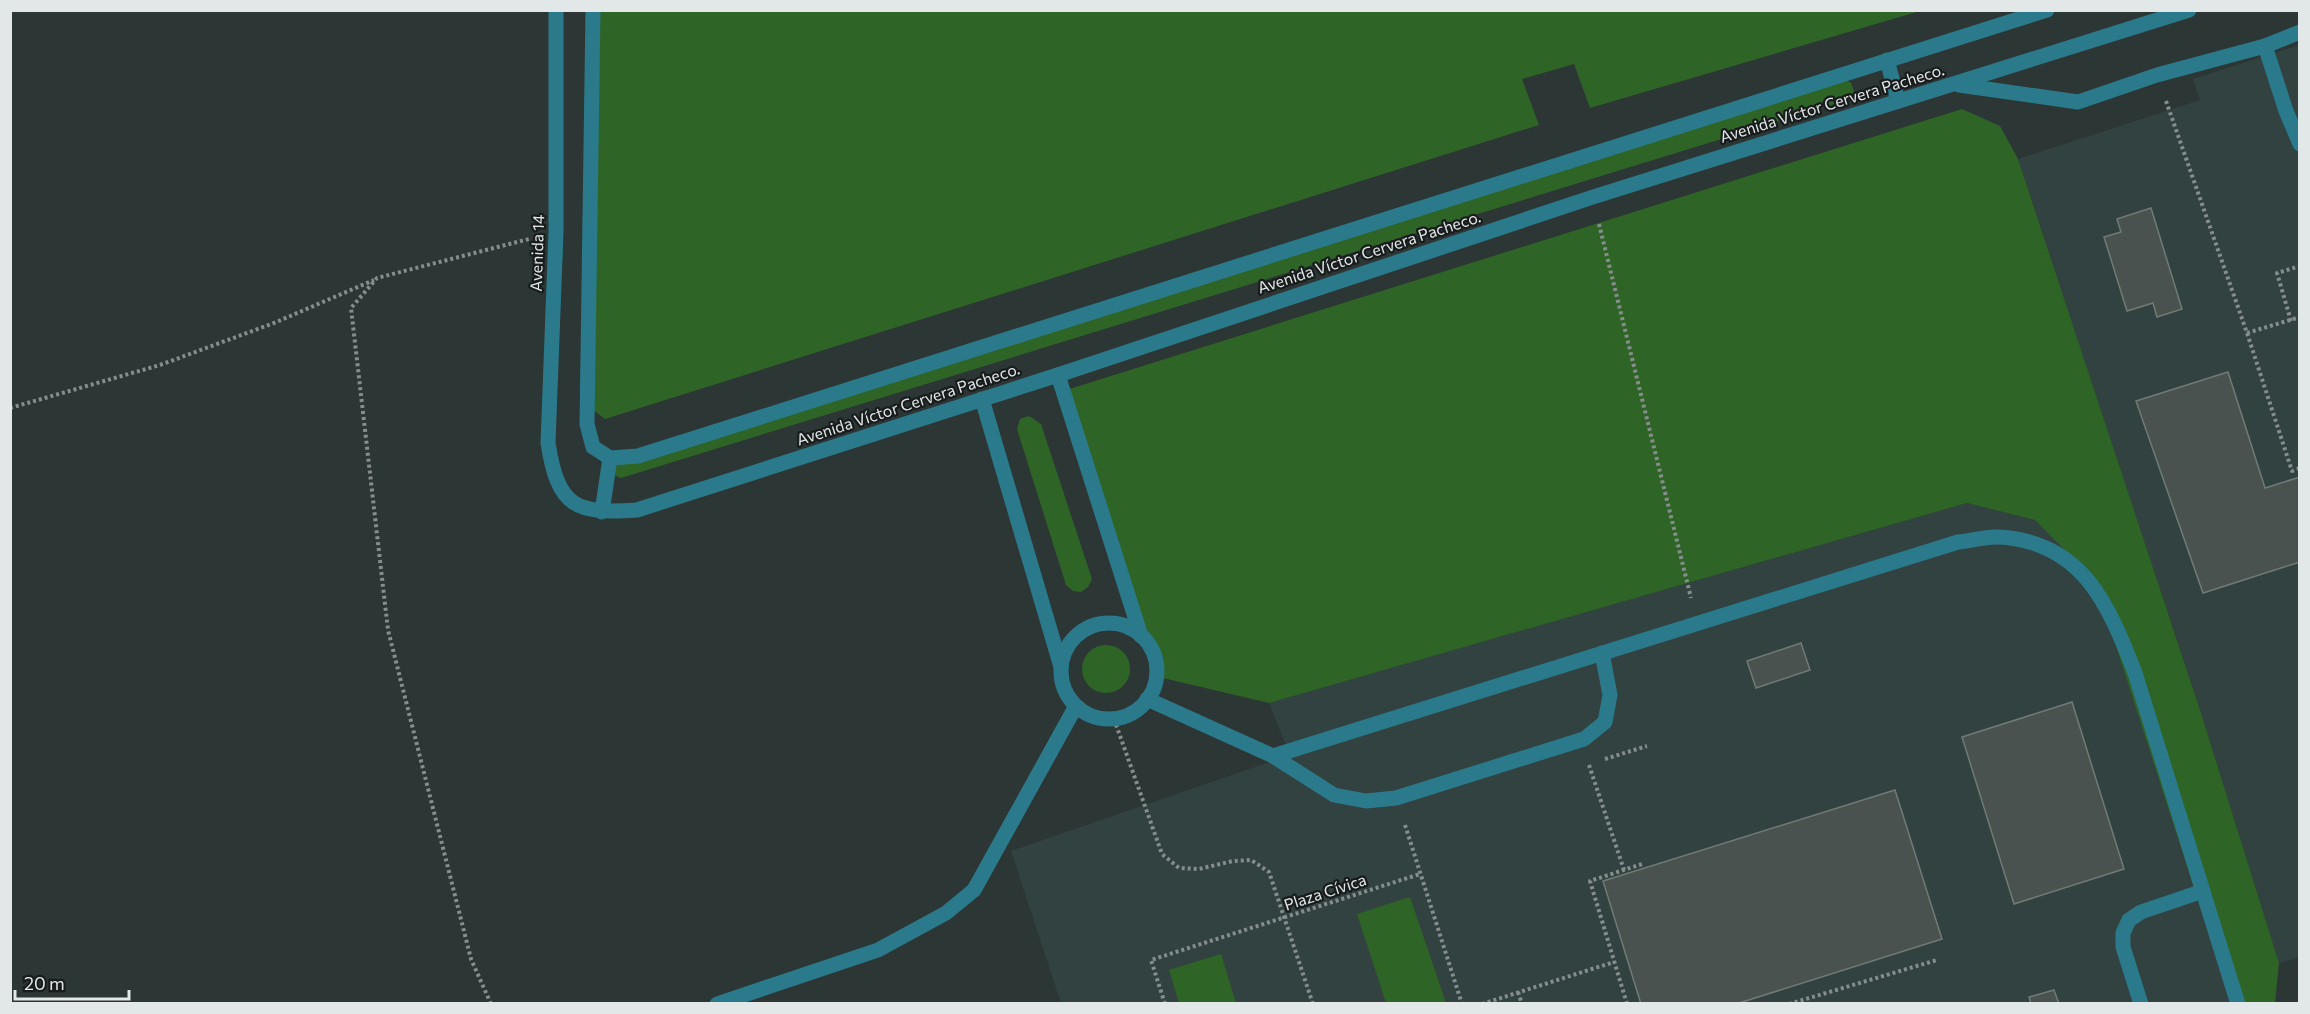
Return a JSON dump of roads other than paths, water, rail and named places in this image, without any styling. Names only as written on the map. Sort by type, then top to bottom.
[{"type":"street","name":"Avenida 14","points":[[556,10],[556,232],[548,443],[553,472],[564,494]]},
{"type":"street","points":[[593,10],[587,424],[593,447],[610,458],[602,512]]},
{"type":"street","name":"Avenida Víctor Cervera Pacheco.","points":[[610,458],[638,456],[2047,10]]},
{"type":"street","name":"Avenida Víctor Cervera Pacheco.","points":[[564,494],[578,506],[602,512],[638,510],[1058,375],[1593,197],[2189,10]]},
{"type":"street","points":[[1953,84],[2078,102],[2157,75],[2265,46],[2300,32]]},
{"type":"street","points":[[2265,46],[2293,109],[2300,144]]},
{"type":"street","points":[[1887,60],[1898,101]]},
{"type":"street","points":[[1058,375],[1141,636]]},
{"type":"street","points":[[982,399],[1061,669]]},
{"type":"street","points":[[1273,756],[1958,543],[1997,536],[2035,543],[2066,558],[2090,581],[2117,627],[2135,673],[2238,1004]]},
{"type":"street","points":[[1103,624],[1120,624],[1141,636],[1152,649],[1156,665],[1155,684],[1147,699],[1130,714],[1114,719],[1098,718],[1076,706],[1066,693],[1061,677],[1063,656],[1074,639],[1087,629],[1103,624]]},
{"type":"street","points":[[1147,699],[1273,756],[1334,795],[1366,801],[1396,798],[1584,739],[1605,722],[1610,695],[1602,653]]},
{"type":"street","points":[[717,1004],[878,950],[946,913],[974,890],[1076,706]]},
{"type":"street","points":[[2141,1004],[2123,947],[2123,933],[2129,920],[2141,912],[2203,891]]}]
